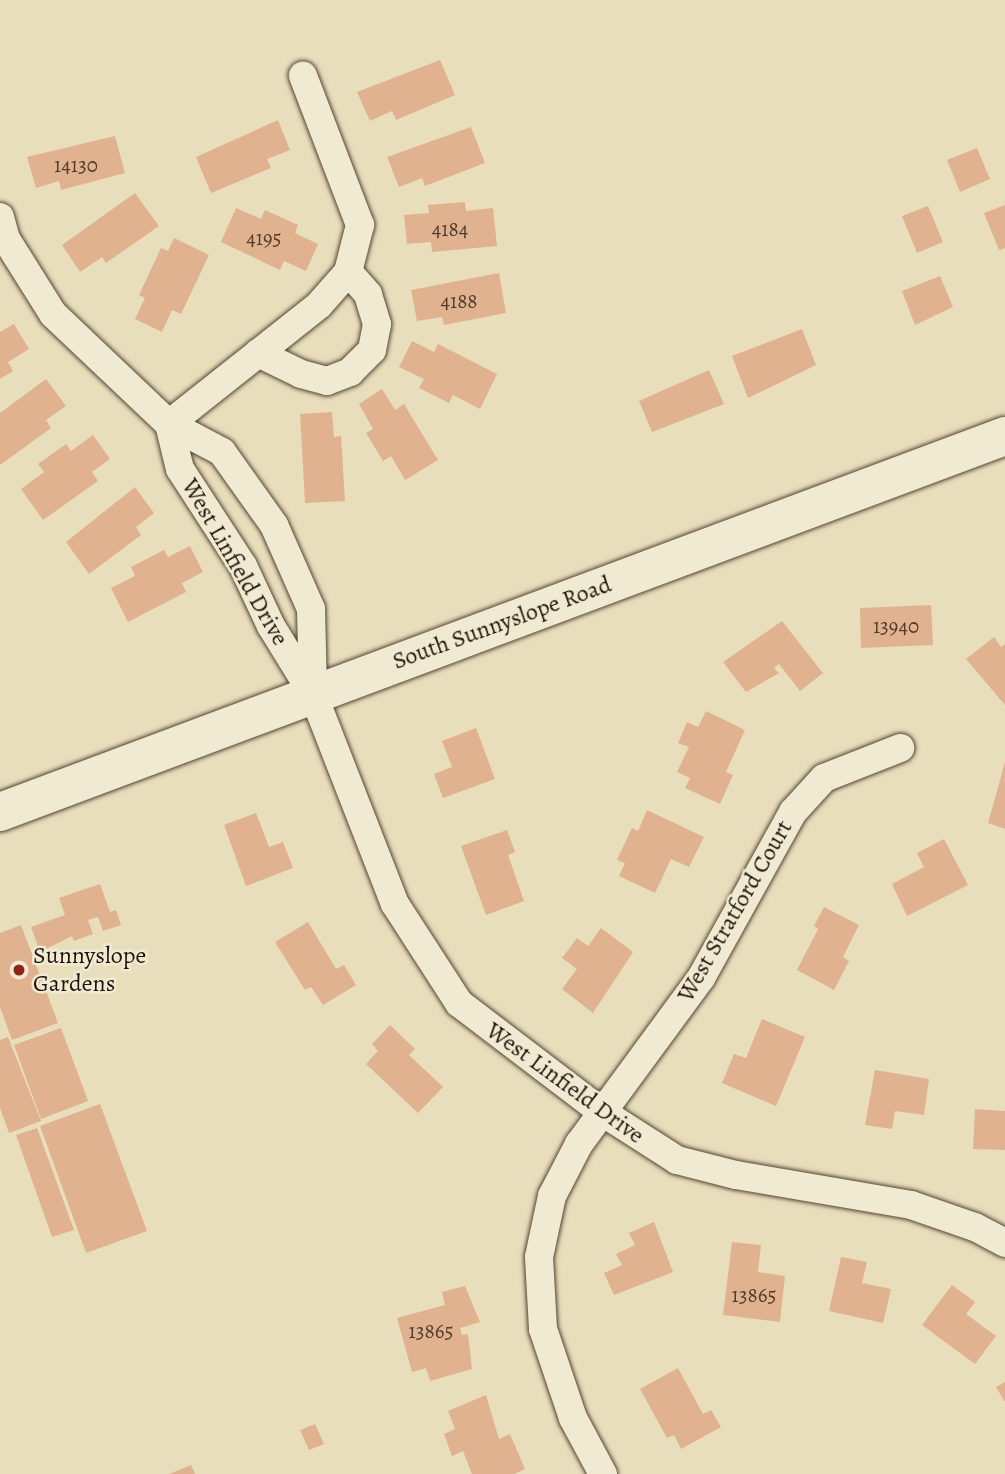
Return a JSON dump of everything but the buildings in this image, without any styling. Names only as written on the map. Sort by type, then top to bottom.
[{"type":"street","points":[[169,424],[319,305],[348,272],[360,225],[303,76]]},
{"type":"street","name":"West Linfield Drive","points":[[0,217],[6,239],[53,314],[169,424],[222,452],[274,525],[310,609],[313,694]]},
{"type":"street","points":[[258,353],[300,374],[327,381],[350,372],[372,350],[377,324],[368,294],[348,272]]},
{"type":"street","name":"West Linfield Drive","points":[[169,424],[180,469],[243,566],[271,626],[313,694],[371,852],[410,933],[438,977],[487,1028],[651,1146],[685,1163],[911,1205],[975,1227],[1005,1243]]},
{"type":"street","name":"South Sunnyslope Road","points":[[0,812],[1005,436]]},
{"type":"street","name":"West Stratford Court","points":[[603,1474],[573,1419],[551,1363],[538,1287],[543,1226],[552,1196],[566,1166],[602,1112],[701,978],[793,812],[810,791],[839,768],[900,748]]},
{"type":"place","name":"Sunnyslope Gardens","points":[[19,970]]}]
